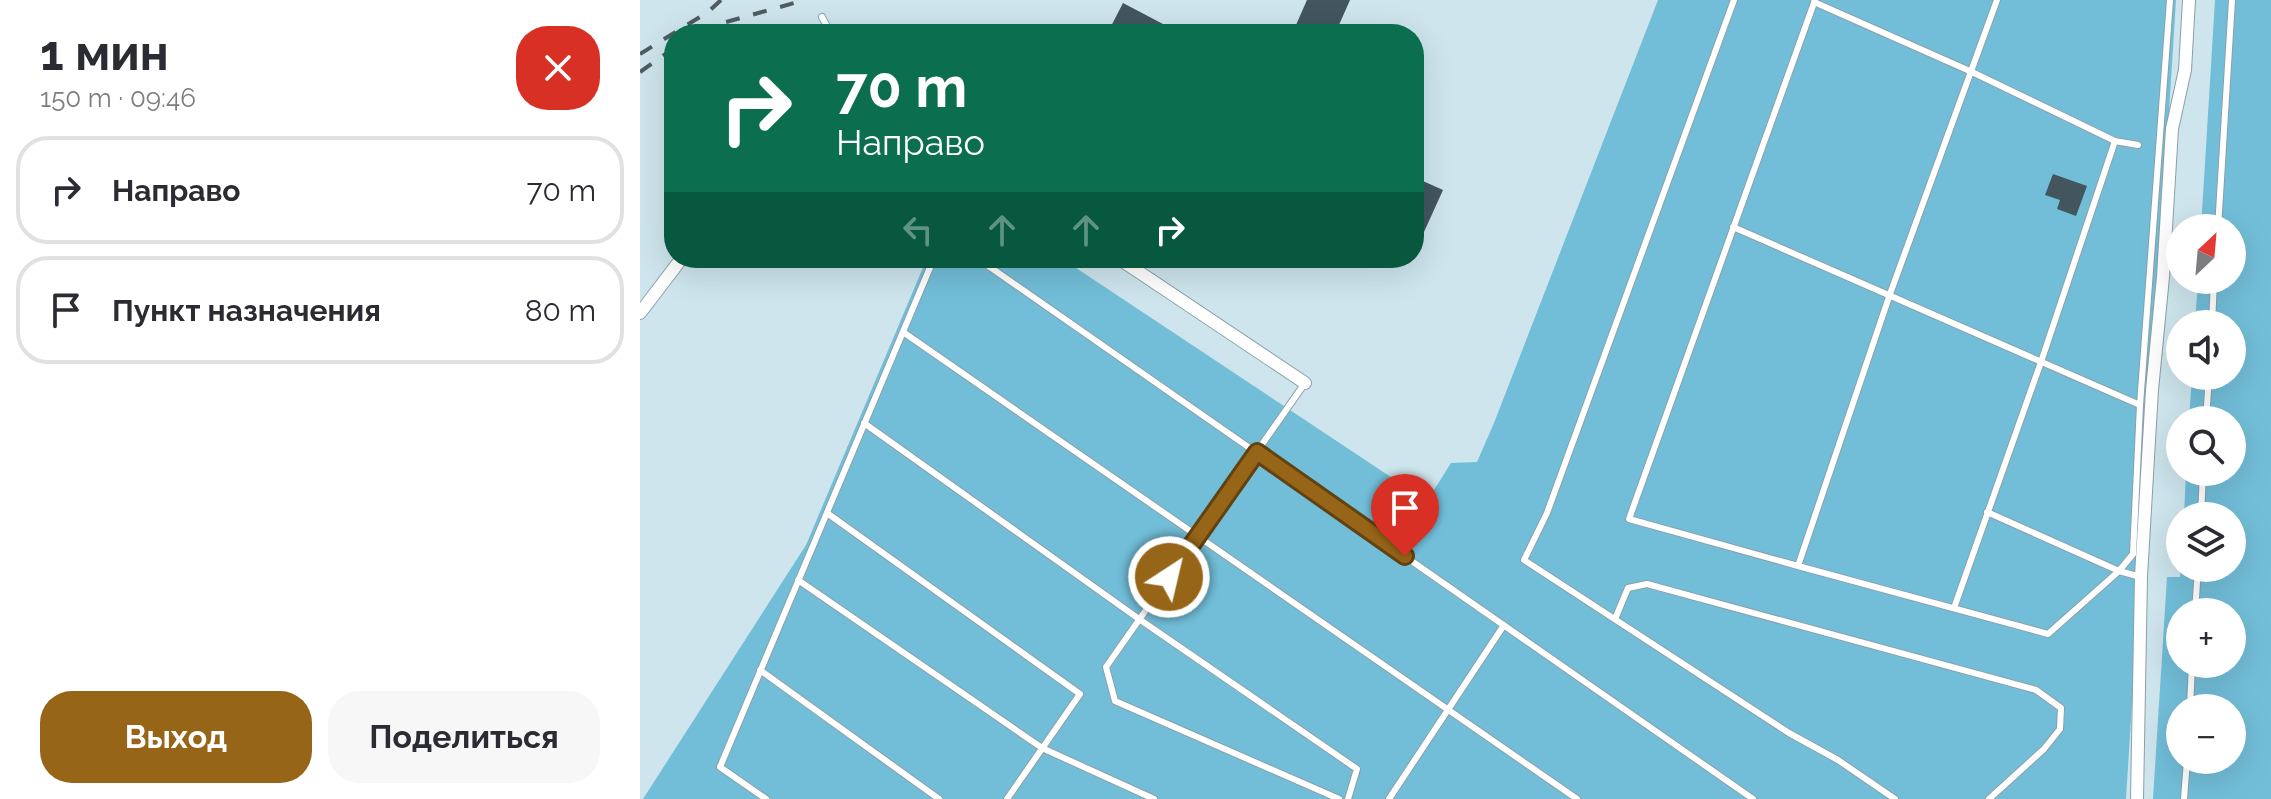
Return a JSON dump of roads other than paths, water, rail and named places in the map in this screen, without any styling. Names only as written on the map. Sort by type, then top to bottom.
[{"type":"street","points":[[2137,799],[2141,577],[2152,390],[2172,129],[2185,70],[2189,0]]},
{"type":"street","points":[[640,313],[674,268]]},
{"type":"street","points":[[1133,268],[1305,383]]},
{"type":"lane","points":[[1734,0],[1547,513],[1524,560],[1895,799]]},
{"type":"lane","points":[[1798,566],[1890,294],[1997,0]]},
{"type":"lane","points":[[2138,145],[2115,141],[1814,1],[1629,519],[2048,634],[2119,571],[2133,554],[2140,405],[2170,0]]},
{"type":"lane","points":[[2219,214],[2232,0]]},
{"type":"lane","points":[[822,17],[826,24]]},
{"type":"lane","points":[[1954,608],[2115,141]]},
{"type":"lane","points":[[1733,227],[2140,405]]},
{"type":"lane","points":[[766,799],[720,767],[930,268]]},
{"type":"lane","points":[[991,268],[1753,799]]},
{"type":"lane","points":[[903,332],[1577,799]]},
{"type":"lane","points":[[1305,383],[1106,667],[1115,701],[1339,799]]},
{"type":"lane","points":[[864,423],[1139,619],[1357,769],[1348,799]]},
{"type":"lane","points":[[1987,512],[2119,571],[2141,577]]},
{"type":"lane","points":[[827,513],[1080,694],[1007,799]]},
{"type":"lane","points":[[798,580],[1042,748],[1154,799]]},
{"type":"lane","points":[[1615,619],[1628,588],[1647,584],[2036,690],[2061,708],[2060,729],[2044,749],[1989,799]]},
{"type":"lane","points":[[1389,799],[1504,625]]},
{"type":"lane","points":[[760,670],[939,799]]},
{"type":"lane","points":[[2184,799],[2186,774]]},
{"type":"railway","points":[[689,24],[721,0]]},
{"type":"railway","points":[[719,24],[805,0]]},
{"type":"railway","points":[[640,54],[664,39]]},
{"type":"railway","points":[[640,72],[664,55]]}]
